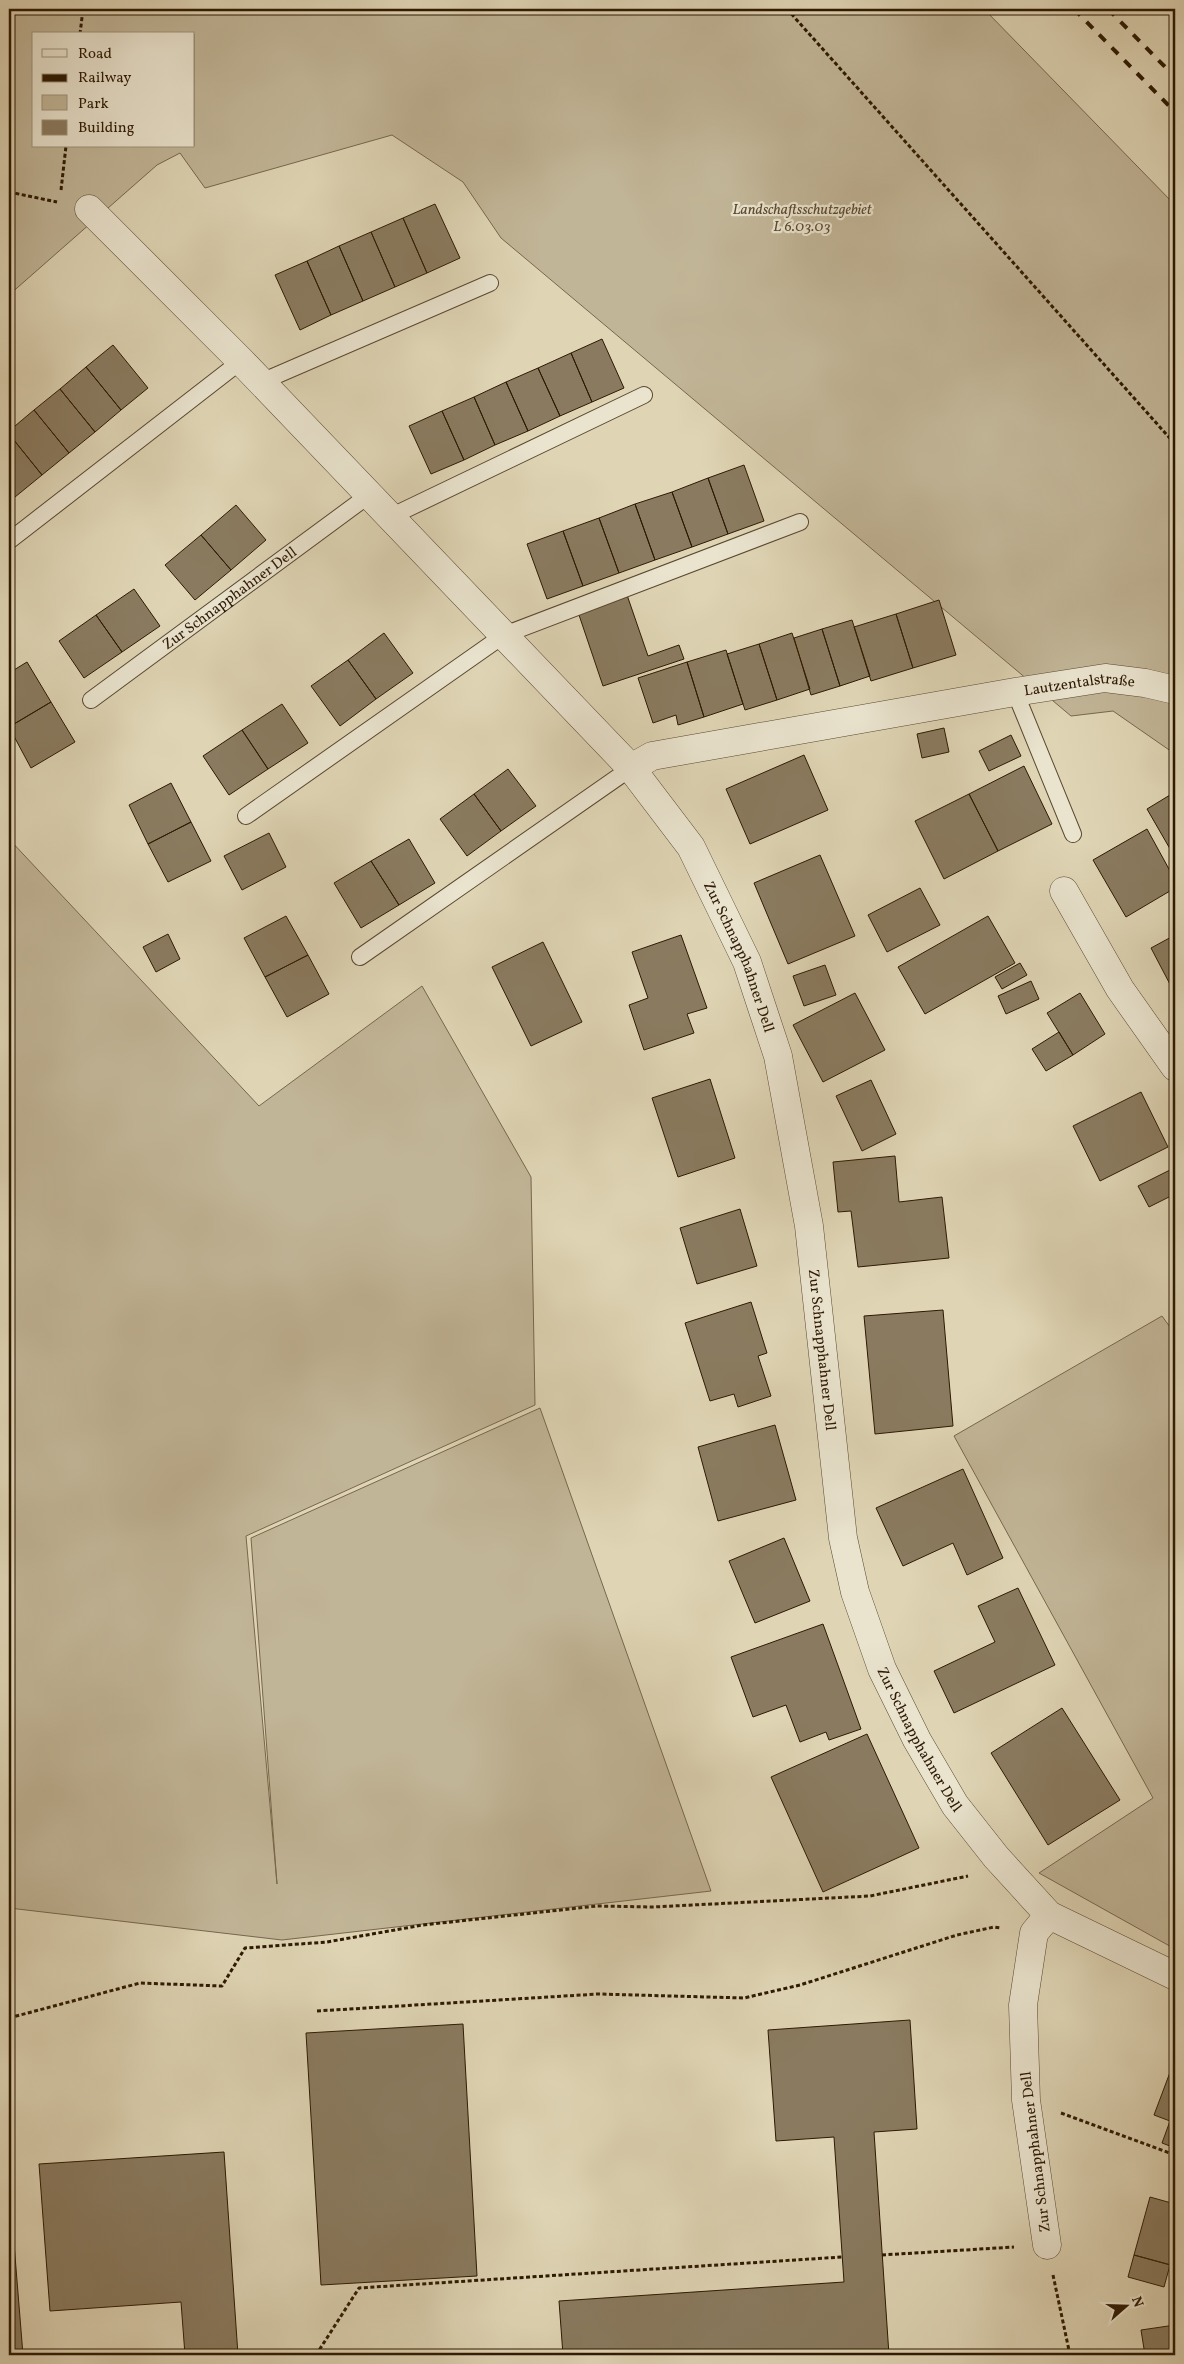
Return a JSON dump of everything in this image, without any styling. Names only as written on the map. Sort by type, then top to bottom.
[{"type":"street","name":"Zur Schnapphahner Dell","points":[[89,209],[242,361],[631,768],[691,847],[747,962],[778,1056],[809,1226],[843,1538],[855,1592],[882,1669],[916,1740],[955,1805],[1006,1869],[1041,1924],[1175,1976]]},
{"type":"street","name":"Lautzentalstraße","points":[[1015,692],[1105,678],[1145,683],[1175,690]]},
{"type":"street","points":[[631,768],[652,756],[1015,692]]},
{"type":"street","points":[[1064,890],[1120,989],[1175,1067]]},
{"type":"street","name":"Zur Schnapphahner Dell","points":[[1041,1924],[1023,2005],[1026,2100],[1047,2245]]},
{"type":"lane","points":[[261,382],[490,283]]},
{"type":"lane","points":[[9,541],[242,361]]},
{"type":"lane","points":[[390,517],[644,395]]},
{"type":"lane","name":"Zur Schnapphahner Dell","points":[[91,700],[370,495]]},
{"type":"lane","points":[[246,816],[504,635],[800,522]]},
{"type":"lane","name":"Lautzentalstraße","points":[[1015,692],[1073,834]]},
{"type":"lane","points":[[360,957],[631,768]]},
{"type":"path","points":[[80,32],[83,9]]},
{"type":"path","points":[[787,9],[1175,444]]},
{"type":"path","points":[[9,192],[60,203],[66,148]]},
{"type":"path","points":[[9,2018],[140,1983],[222,1986],[245,1948],[327,1942],[424,1925],[598,1906],[653,1907],[870,1896],[1006,1869]]},
{"type":"path","points":[[317,2011],[598,1994],[744,1998],[800,1985],[966,1933],[994,1927],[1041,1924]]},
{"type":"path","points":[[1026,2100],[1175,2155]]},
{"type":"path","points":[[882,2255],[1047,2245],[1070,2355]]},
{"type":"path","points":[[316,2355],[359,2288],[842,2257]]},
{"type":"green space","name":"Landschaftsschutzgebiet L 6.03.03","points":[[9,9],[984,9],[1175,205],[1175,754],[1113,711],[1071,716],[501,238],[463,182],[392,135],[205,188],[180,153],[157,165],[9,295]]},
{"type":"green space","points":[[9,839],[259,1106],[422,986],[531,1177],[535,1405],[246,1536],[277,1884],[251,1538],[540,1408],[711,1891],[282,1940],[9,1908]]},
{"type":"green space","points":[[1162,1316],[1175,1334],[1175,1949],[1039,1873],[1153,1798],[954,1436]]},
{"type":"building","points":[[435,204],[460,258],[427,273],[403,218]]},
{"type":"building","points":[[403,218],[427,273],[395,287],[371,232]]},
{"type":"building","points":[[371,232],[395,287],[363,301],[339,246]]},
{"type":"building","points":[[339,246],[363,301],[331,315],[307,261]]},
{"type":"building","points":[[307,261],[331,315],[300,330],[275,275]]},
{"type":"building","points":[[602,339],[624,388],[592,402],[571,353]]},
{"type":"building","points":[[113,345],[148,388],[121,410],[86,367]]},
{"type":"building","points":[[571,353],[592,402],[560,416],[538,368]]},
{"type":"building","points":[[86,367],[121,410],[95,432],[60,389]]},
{"type":"building","points":[[538,368],[560,416],[528,431],[506,382]]},
{"type":"building","points":[[506,382],[528,431],[495,445],[474,397]]},
{"type":"building","points":[[60,389],[95,432],[69,453],[34,410]]},
{"type":"building","points":[[474,397],[495,445],[464,460],[442,411]]},
{"type":"building","points":[[34,410],[69,453],[42,475],[9,434],[9,431]]},
{"type":"building","points":[[442,411],[464,460],[431,474],[409,426]]},
{"type":"building","points":[[9,434],[42,475],[15,497],[9,488]]},
{"type":"building","points":[[744,465],[764,521],[728,534],[708,478]]},
{"type":"building","points":[[708,478],[728,534],[692,547],[672,492]]},
{"type":"building","points":[[9,488],[15,497],[9,502]]},
{"type":"building","points":[[672,492],[692,547],[655,560],[635,504]]},
{"type":"building","points":[[635,504],[655,560],[619,573],[599,518]]},
{"type":"building","points":[[236,505],[266,540],[231,570],[201,535]]},
{"type":"building","points":[[599,518],[619,573],[583,586],[563,531]]},
{"type":"building","points":[[563,531],[583,586],[547,599],[527,544]]},
{"type":"building","points":[[201,535],[231,570],[195,600],[165,565]]},
{"type":"building","points":[[134,589],[160,626],[122,652],[96,615]]},
{"type":"building","points":[[627,595],[648,656],[679,645],[684,659],[603,686],[578,612]]},
{"type":"building","points":[[939,600],[956,655],[913,668],[896,614]]},
{"type":"building","points":[[896,614],[913,668],[871,681],[854,627]]},
{"type":"building","points":[[96,615],[122,652],[84,678],[59,641]]},
{"type":"building","points":[[852,620],[870,676],[840,686],[822,629]]},
{"type":"building","points":[[822,629],[840,686],[811,695],[794,638]]},
{"type":"building","points":[[384,633],[413,673],[376,699],[348,660]]},
{"type":"building","points":[[792,633],[810,689],[777,700],[759,644]]},
{"type":"building","points":[[759,644],[777,700],[745,710],[727,654]]},
{"type":"building","points":[[726,650],[743,704],[704,717],[687,662]]},
{"type":"building","points":[[348,660],[376,699],[340,726],[311,686]]},
{"type":"building","points":[[27,662],[51,702],[9,727],[9,673]]},
{"type":"building","points":[[687,662],[704,717],[678,725],[676,715],[653,723],[638,678]]},
{"type":"building","points":[[51,702],[75,742],[31,768],[9,727]]},
{"type":"building","points":[[282,704],[308,743],[268,769],[242,730]]},
{"type":"building","points":[[944,728],[949,752],[922,758],[917,734]]},
{"type":"building","points":[[242,730],[268,769],[229,795],[203,756]]},
{"type":"building","points":[[1011,735],[1021,756],[989,771],[979,751]]},
{"type":"building","points":[[804,755],[828,810],[750,844],[726,789]]},
{"type":"building","points":[[1024,766],[1052,824],[998,851],[969,794]]},
{"type":"building","points":[[508,769],[536,806],[501,831],[474,794]]},
{"type":"building","points":[[171,783],[191,822],[148,844],[129,805]]},
{"type":"building","points":[[1175,792],[1175,853],[1173,854],[1147,809]]},
{"type":"building","points":[[474,794],[501,831],[467,856],[440,819]]},
{"type":"building","points":[[969,794],[998,851],[944,879],[915,821]]},
{"type":"building","points":[[191,822],[211,861],[168,882],[148,844]]},
{"type":"building","points":[[1147,829],[1175,880],[1175,888],[1126,917],[1093,860]]},
{"type":"building","points":[[269,833],[286,867],[242,890],[224,856]]},
{"type":"building","points":[[409,839],[435,883],[399,905],[371,861]]},
{"type":"building","points":[[820,855],[855,936],[788,964],[754,883]]},
{"type":"building","points":[[371,861],[399,905],[361,928],[334,883]]},
{"type":"building","points":[[920,888],[940,925],[887,952],[868,915]]},
{"type":"building","points":[[286,916],[308,955],[265,977],[244,938]]},
{"type":"building","points":[[988,916],[1015,963],[925,1014],[898,967]]},
{"type":"building","points":[[168,934],[180,959],[156,972],[143,947]]},
{"type":"building","points":[[681,935],[707,1008],[687,1014],[694,1033],[644,1050],[629,1005],[648,998],[632,952]]},
{"type":"building","points":[[1175,935],[1175,989],[1173,990],[1151,948]]},
{"type":"building","points":[[543,942],[582,1022],[531,1046],[492,967]]},
{"type":"building","points":[[308,955],[329,994],[287,1017],[265,977]]},
{"type":"building","points":[[1020,963],[1027,975],[1002,989],[995,977]]},
{"type":"building","points":[[825,965],[836,995],[804,1006],[793,976]]},
{"type":"building","points":[[1031,981],[1039,999],[1006,1014],[998,996]]},
{"type":"building","points":[[855,993],[885,1050],[823,1082],[793,1025]]},
{"type":"building","points":[[1080,993],[1105,1034],[1073,1055],[1047,1013]]},
{"type":"building","points":[[1059,1032],[1073,1055],[1046,1071],[1032,1049]]},
{"type":"building","points":[[710,1079],[735,1158],[678,1177],[652,1098]]},
{"type":"building","points":[[871,1080],[896,1134],[862,1151],[836,1096]]},
{"type":"building","points":[[1141,1092],[1168,1147],[1100,1181],[1073,1126]]},
{"type":"building","points":[[895,1156],[899,1202],[942,1197],[949,1258],[858,1267],[851,1211],[838,1212],[833,1162]]},
{"type":"building","points":[[1170,1170],[1175,1181],[1175,1194],[1149,1207],[1138,1186]]},
{"type":"building","points":[[740,1209],[757,1266],[697,1284],[680,1228]]},
{"type":"building","points":[[751,1302],[767,1353],[758,1356],[771,1396],[738,1407],[734,1394],[710,1401],[685,1323]]},
{"type":"building","points":[[943,1310],[953,1426],[875,1434],[864,1316]]},
{"type":"building","points":[[775,1425],[796,1500],[718,1521],[698,1447]]},
{"type":"building","points":[[963,1469],[1003,1558],[967,1575],[953,1543],[903,1566],[876,1508]]},
{"type":"building","points":[[784,1538],[810,1601],[755,1623],[729,1561]]},
{"type":"building","points":[[1018,1588],[1055,1665],[954,1713],[934,1671],[995,1642],[978,1606]]},
{"type":"building","points":[[823,1624],[861,1729],[829,1740],[826,1732],[800,1742],[786,1705],[753,1717],[731,1657]]},
{"type":"building","points":[[1062,1708],[1120,1800],[1048,1845],[991,1753]]},
{"type":"building","points":[[867,1734],[919,1848],[823,1892],[771,1777]]},
{"type":"building","points":[[910,2020],[917,2129],[874,2132],[889,2355],[563,2355],[559,2301],[844,2282],[834,2137],[776,2141],[768,2030]]},
{"type":"building","points":[[463,2024],[477,2276],[321,2285],[306,2033]]},
{"type":"building","points":[[1172,2067],[1175,2069],[1175,2148],[1162,2143],[1170,2121],[1154,2115]]},
{"type":"building","points":[[224,2152],[238,2355],[185,2355],[181,2302],[50,2311],[39,2164]]},
{"type":"building","points":[[1150,2197],[1175,2204],[1175,2266],[1134,2255]]},
{"type":"building","points":[[9,2206],[11,2206],[23,2355],[9,2355]]},
{"type":"building","points":[[1134,2255],[1170,2265],[1164,2287],[1128,2277]]},
{"type":"building","points":[[1175,2325],[1175,2355],[1145,2355],[1141,2330]]},
{"type":"railway","points":[[1074,9],[1175,112]]},
{"type":"railway","points":[[1108,9],[1175,77]]}]
